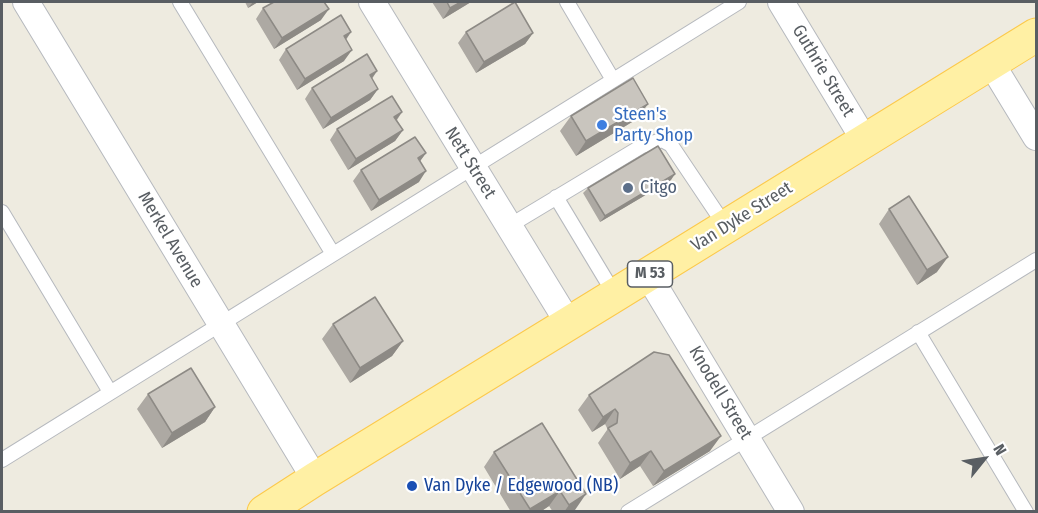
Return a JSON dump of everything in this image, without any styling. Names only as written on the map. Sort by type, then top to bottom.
[{"type":"main road","name":"Van Dyke Street","points":[[264,512],[1036,35]]},
{"type":"street","name":"Merkel Avenue","points":[[26,2],[315,479]]},
{"type":"street","name":"Nett Street","points":[[372,2],[569,324]]},
{"type":"street","name":"Guthrie Street","points":[[781,2],[865,141]]},
{"type":"street","points":[[992,63],[1036,137]]},
{"type":"street","name":"Knodell Street","points":[[648,275],[791,512]]},
{"type":"lane","points":[[180,2],[333,254]]},
{"type":"lane","points":[[567,2],[613,80]]},
{"type":"lane","points":[[2,460],[739,2]]},
{"type":"lane","points":[[509,226],[642,146],[662,140],[671,145],[726,227]]},
{"type":"lane","points":[[556,197],[615,295]]},
{"type":"lane","points":[[2,212],[110,392]]},
{"type":"lane","points":[[628,512],[1036,260]]},
{"type":"lane","points":[[918,333],[1026,512]]},
{"type":"building","points":[[274,2],[324,2],[329,9],[282,38],[263,8]]},
{"type":"building","points":[[447,2],[461,2],[450,8]]},
{"type":"building","points":[[515,2],[533,33],[484,62],[466,32]]},
{"type":"building","points":[[341,15],[351,32],[344,36],[352,50],[305,79],[286,49]]},
{"type":"building","points":[[367,54],[377,71],[370,75],[378,89],[331,118],[312,88]]},
{"type":"building","points":[[633,78],[648,104],[586,141],[571,116]]},
{"type":"building","points":[[392,96],[402,112],[394,117],[403,130],[356,159],[337,129]]},
{"type":"building","points":[[415,137],[426,153],[418,158],[426,171],[379,200],[361,170]]},
{"type":"building","points":[[658,146],[675,174],[605,216],[588,188]]},
{"type":"building","points":[[909,196],[948,257],[927,270],[889,209]]},
{"type":"building","points":[[375,297],[403,341],[360,368],[333,324]]},
{"type":"building","points":[[654,352],[669,355],[721,436],[664,471],[651,451],[630,463],[608,428],[617,423],[618,413],[615,409],[603,417],[589,395]]},
{"type":"building","points":[[191,368],[215,407],[172,433],[148,394]]},
{"type":"building","points":[[542,423],[586,494],[569,505],[560,491],[530,509],[494,452]]},
{"type":"place","name":"Steen's Party Shop","points":[[602,125]]},
{"type":"place","name":"Citgo","points":[[628,188]]},
{"type":"place","name":"Van Dyke / Edgewood (NB)","points":[[412,486]]}]
